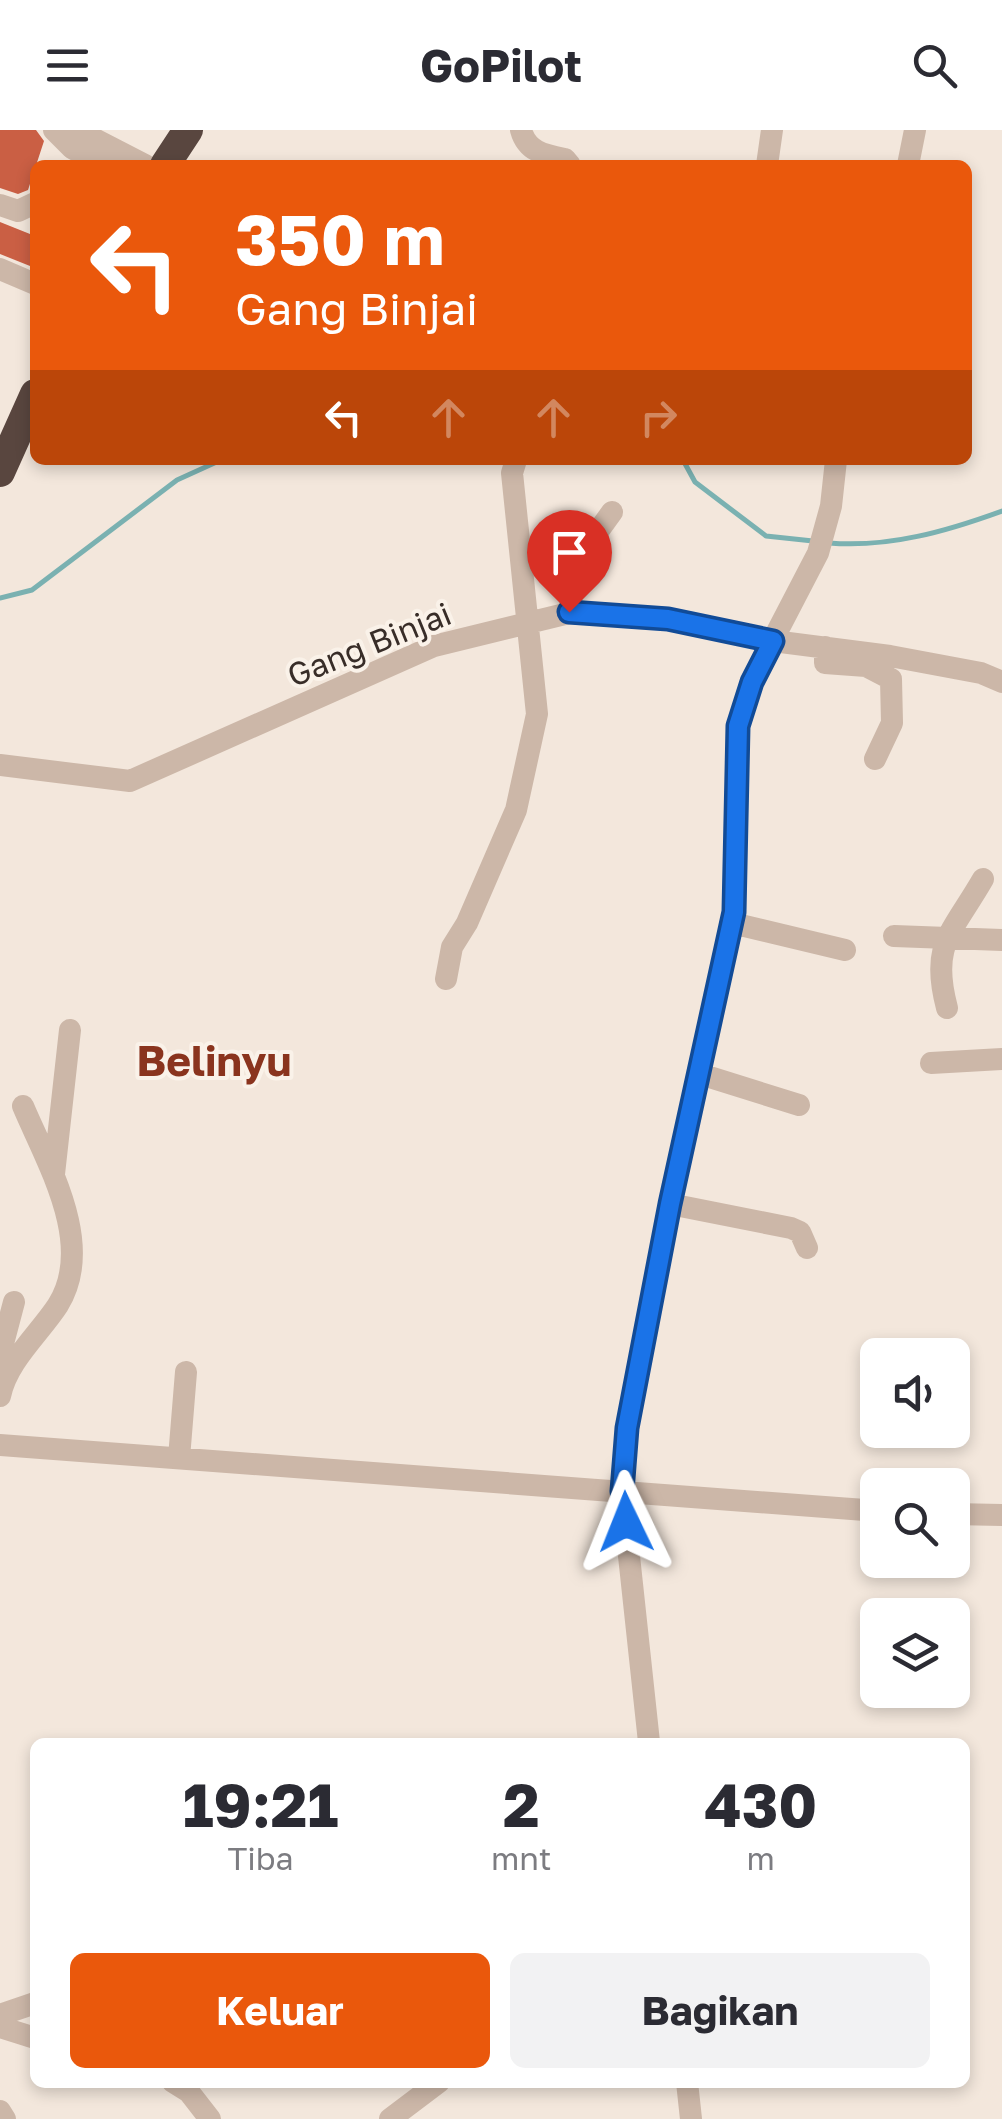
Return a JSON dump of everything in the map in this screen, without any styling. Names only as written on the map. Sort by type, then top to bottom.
[{"type":"highway","points":[[168,160],[188,130]]},
{"type":"highway","points":[[0,472],[30,405]]},
{"type":"street","points":[[54,130],[97,160]]},
{"type":"street","points":[[521,130],[539,154],[566,160]]},
{"type":"street","points":[[767,160],[772,130]]},
{"type":"street","points":[[909,160],[915,130]]},
{"type":"street","points":[[73,141],[130,160]]},
{"type":"street","points":[[0,205],[18,211],[30,205]]},
{"type":"street","points":[[0,269],[30,282]]},
{"type":"street","points":[[446,979],[452,947],[467,923],[516,810],[536,714],[512,474],[515,465]]},
{"type":"street","points":[[649,1738],[622,1491],[627,1428],[670,1204],[732,923],[738,726],[752,682],[821,544],[835,465]]},
{"type":"street","points":[[569,612],[578,559],[612,512]]},
{"type":"street","name":"Gang Binjai","points":[[0,765],[130,782],[434,646],[569,612],[668,619],[773,641],[981,673],[1002,682]]},
{"type":"street","points":[[826,648],[825,663],[866,666],[890,679],[892,723],[875,759]]},
{"type":"street","points":[[947,1008],[938,964],[983,879]]},
{"type":"street","points":[[732,923],[846,950]]},
{"type":"street","points":[[894,936],[1002,940]]},
{"type":"street","points":[[54,1178],[70,1030]]},
{"type":"street","points":[[931,1062],[1002,1059]]},
{"type":"street","points":[[700,1074],[799,1105]]},
{"type":"street","points":[[0,1396],[11,1371],[56,1308],[73,1262],[62,1196],[22,1106]]},
{"type":"street","points":[[670,1204],[791,1228],[800,1232],[806,1248]]},
{"type":"street","points":[[0,1355],[14,1302]]},
{"type":"street","points":[[179,1458],[186,1372]]},
{"type":"street","points":[[0,1445],[860,1509]]},
{"type":"street","points":[[970,1515],[1002,1516]]},
{"type":"street","points":[[0,2015],[30,2005]]},
{"type":"street","points":[[0,2028],[30,2037]]},
{"type":"street","points":[[183,2088],[210,2119]]},
{"type":"street","points":[[390,2119],[431,2088]]},
{"type":"street","points":[[688,2088],[691,2119]]},
{"type":"street","points":[[0,2111],[5,2119]]},
{"type":"building","points":[[0,130],[36,130],[44,141],[38,160],[30,160],[28,190],[18,194],[0,188]]},
{"type":"building","points":[[0,222],[30,234],[30,266],[0,254]]},
{"type":"waterway","points":[[0,598],[32,590],[177,480],[210,465]]},
{"type":"waterway","points":[[686,465],[695,482],[766,536],[813,541]]},
{"type":"waterway","points":[[829,543],[874,543],[917,536],[1002,511]]},
{"type":"district","name":"Belinyu","points":[[214,1060]]},
{"type":"route","points":[[569,612],[668,619],[773,641],[752,682],[738,726],[732,820],[734,912],[670,1204],[627,1428],[622,1491],[626,1522]]}]
